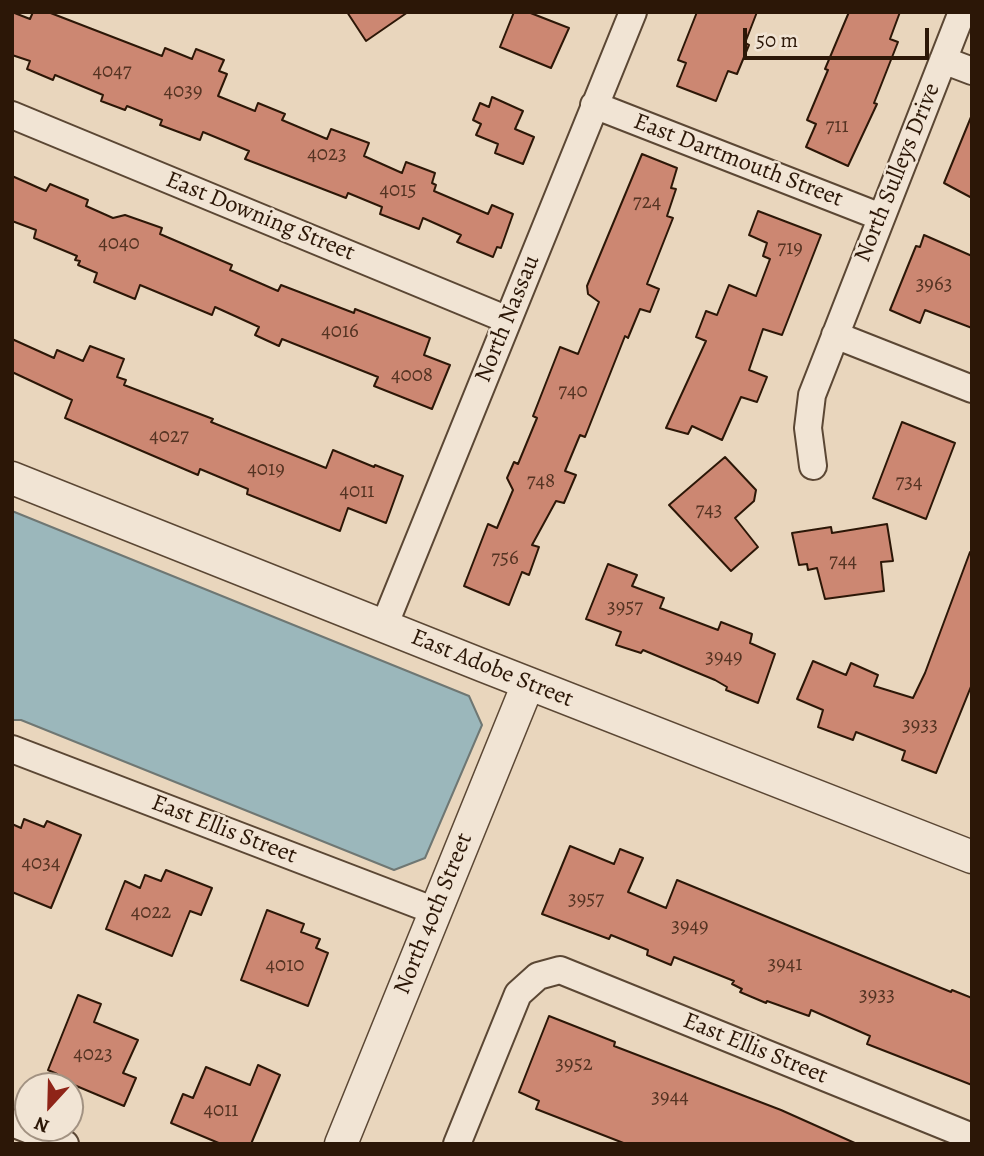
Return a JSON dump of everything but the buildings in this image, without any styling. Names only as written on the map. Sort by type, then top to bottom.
[{"type":"street","name":"North Nassau","points":[[384,626],[633,12]]},
{"type":"street","name":"North Sulleys Drive","points":[[813,466],[808,428],[812,395],[962,12]]},
{"type":"street","points":[[943,60],[972,71]]},
{"type":"street","name":"East Dartmouth Street","points":[[594,105],[881,217]]},
{"type":"street","name":"East Downing Street","points":[[12,115],[508,320]]},
{"type":"street","points":[[835,335],[972,389]]},
{"type":"street","name":"East Adobe Street","points":[[12,478],[527,684],[970,851]]},
{"type":"street","name":"North 40th Street","points":[[341,1144],[527,684]]},
{"type":"street","name":"East Ellis Street","points":[[12,749],[435,911]]},
{"type":"street","name":"East Ellis Street","points":[[457,1144],[518,994],[538,976],[560,970],[972,1137]]},
{"type":"street","points":[[12,1123],[65,1144]]},
{"type":"water","points":[[12,511],[469,696],[482,725],[425,858],[394,870],[21,720],[12,720]]}]
